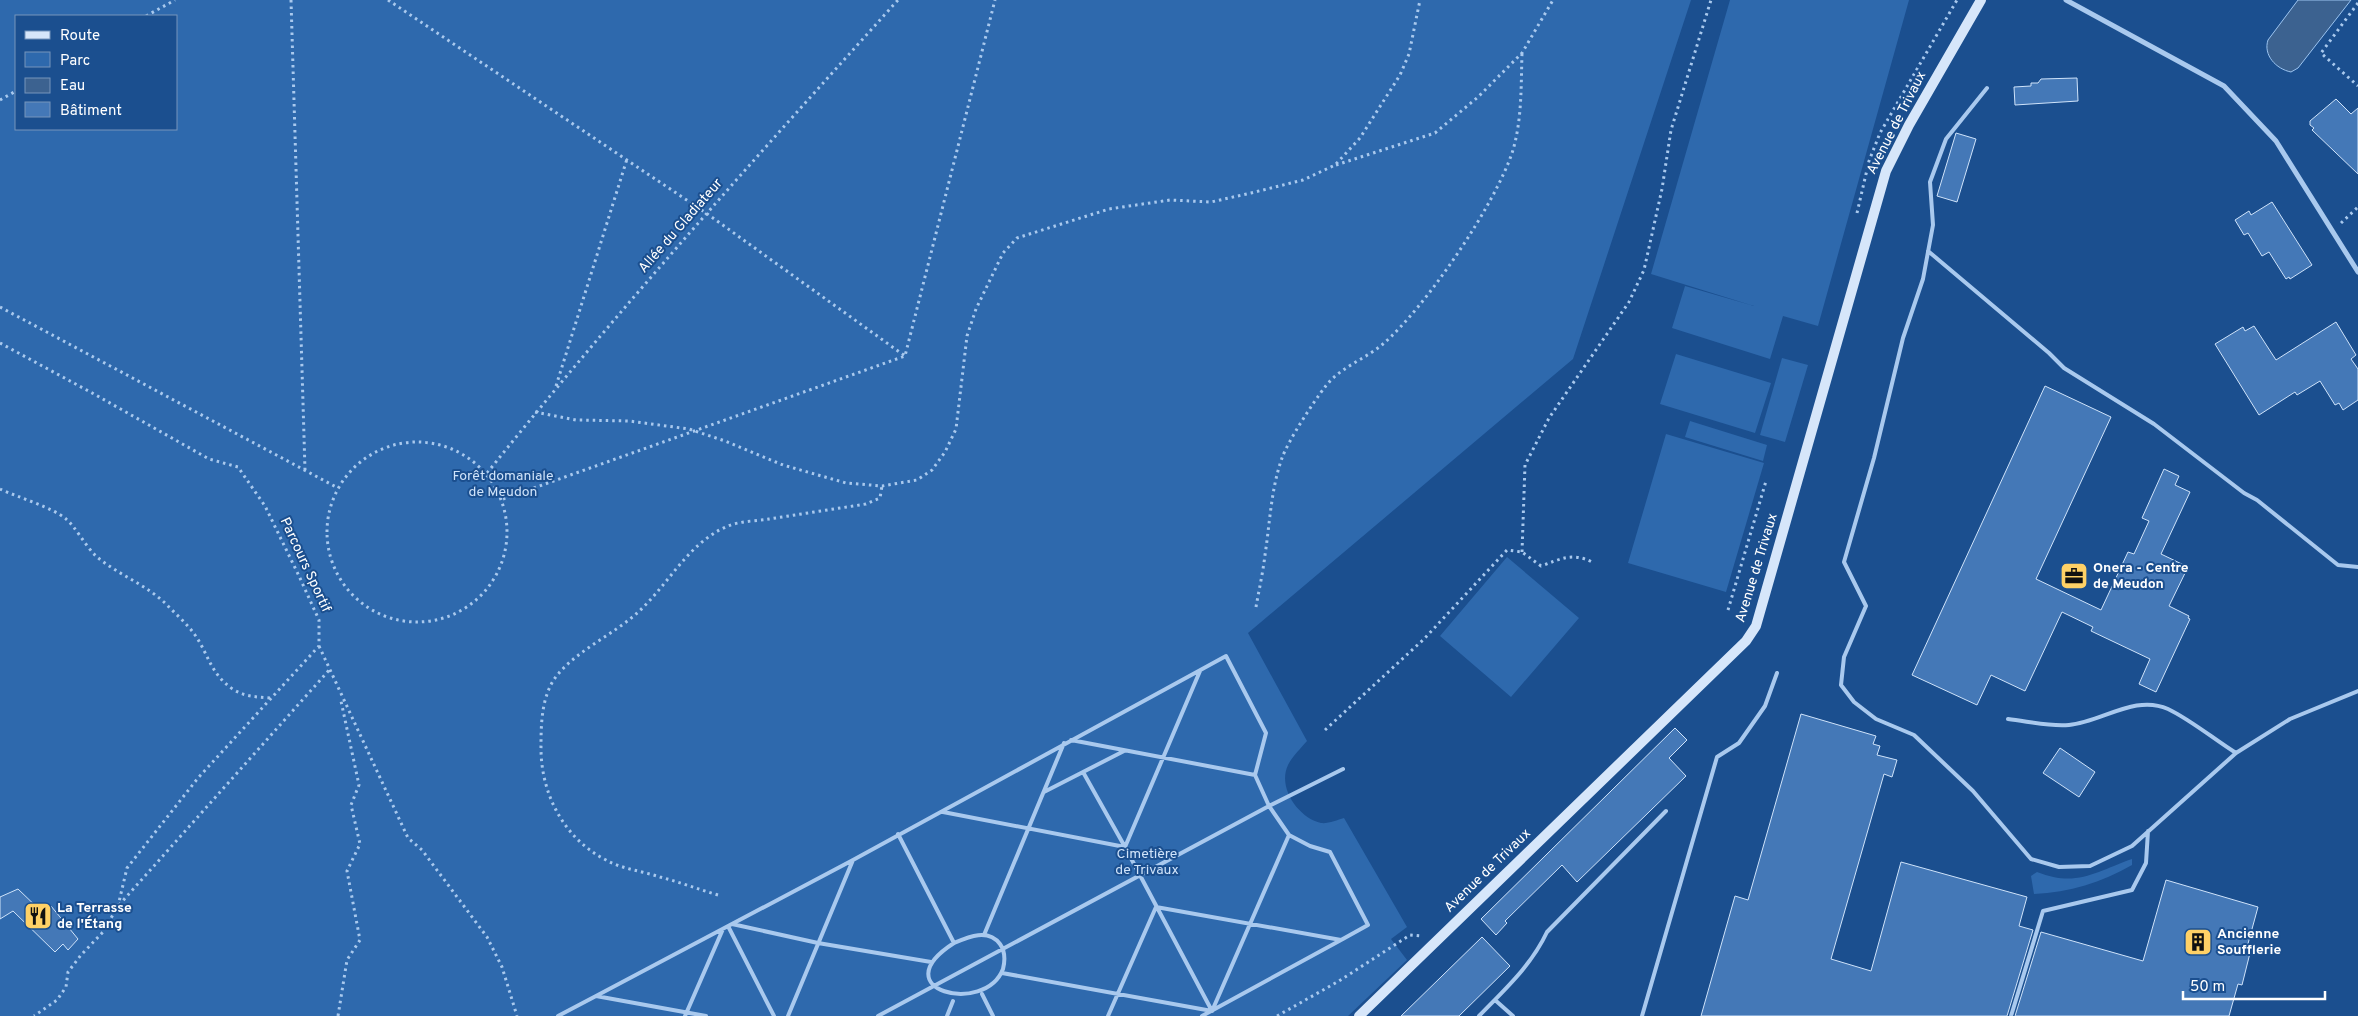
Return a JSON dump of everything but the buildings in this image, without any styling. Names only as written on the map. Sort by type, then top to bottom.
[{"type":"main road","name":"Avenue de Trivaux","points":[[1359,1016],[1746,641],[1756,626],[1886,170],[1908,125],[1980,0]]},
{"type":"street","points":[[2066,0],[2224,86],[2276,142],[2358,272]]},
{"type":"lane","points":[[1987,88],[1946,138],[1930,182],[1933,225],[1923,278],[1903,338],[1874,458],[1844,562],[1866,606],[1844,657],[1841,685],[1854,702],[1876,718],[1914,735],[1973,791],[2032,859],[2059,867],[2090,866],[2132,846],[2236,753],[2290,719],[2358,691]]},
{"type":"lane","points":[[1928,252],[2049,353],[2064,368],[2154,424],[2244,493],[2257,500],[2290,525],[2338,565],[2358,568]]},
{"type":"lane","points":[[558,1016],[853,860],[1226,656],[1266,732],[1255,775],[1269,806],[1289,835],[1310,846],[1330,852],[1368,925],[1202,1016]]},
{"type":"lane","points":[[1125,847],[1200,671]]},
{"type":"lane","points":[[1642,1016],[1717,758],[1739,743],[1765,706],[1777,673]]},
{"type":"lane","points":[[2008,718],[2068,725],[2096,720],[2126,707],[2154,706],[2168,709],[2236,753]]},
{"type":"lane","points":[[1071,740],[1255,775]]},
{"type":"lane","points":[[984,935],[1064,743]]},
{"type":"lane","points":[[1044,792],[1124,751]]},
{"type":"lane","points":[[878,1016],[1269,806],[1343,769]]},
{"type":"lane","points":[[1084,772],[1212,1010]]},
{"type":"lane","points":[[1479,1016],[1519,976],[1537,953],[1547,932],[1666,811]]},
{"type":"lane","points":[[942,812],[1125,847]]},
{"type":"lane","points":[[2011,1016],[2043,911],[2132,890],[2146,863],[2148,831]]},
{"type":"lane","points":[[898,834],[954,943]]},
{"type":"lane","points":[[1212,1010],[1289,835]]},
{"type":"lane","points":[[788,1016],[853,860]]},
{"type":"lane","points":[[1156,907],[1250,922],[1341,940]]},
{"type":"lane","points":[[1108,1016],[1156,907]]},
{"type":"lane","points":[[728,926],[931,962]]},
{"type":"lane","points":[[686,1014],[728,926]]},
{"type":"lane","points":[[728,926],[774,1016]]},
{"type":"lane","points":[[962,1001],[944,998],[932,987],[928,974],[931,962],[943,950],[954,943],[975,934],[984,935],[999,942],[1003,949],[1005,957],[1002,973],[996,983],[982,994],[971,999]]},
{"type":"lane","points":[[1002,973],[1212,1010]]},
{"type":"lane","points":[[982,994],[994,1016]]},
{"type":"lane","points":[[596,996],[686,1014],[706,1016]]},
{"type":"lane","points":[[1495,1000],[1512,1016]]},
{"type":"lane","points":[[947,1016],[953,1001]]},
{"type":"path","points":[[148,15],[175,0]]},
{"type":"path","points":[[291,0],[304,470]]},
{"type":"path","points":[[388,0],[706,213],[905,356]]},
{"type":"path","name":"Allée du Gladiateur","points":[[487,473],[535,412],[706,213],[898,0]]},
{"type":"path","points":[[905,356],[995,0]]},
{"type":"path","points":[[1335,165],[1360,138],[1400,75],[1410,54],[1420,0]]},
{"type":"path","points":[[535,412],[576,420],[629,421],[694,431],[726,441],[782,465],[846,483],[882,486],[917,480],[932,470],[946,452],[956,429],[963,364],[970,327],[976,309],[1003,253],[1017,238],[1109,209],[1170,200],[1211,202],[1303,180],[1335,165],[1435,132],[1478,97],[1522,53],[1553,0]]},
{"type":"path","points":[[1522,552],[1525,465],[1549,418],[1629,302],[1644,270],[1662,189],[1671,130],[1711,0]]},
{"type":"path","points":[[2358,4],[2321,53],[2358,86]]},
{"type":"path","points":[[1256,607],[1272,494],[1282,457],[1326,386],[1349,364],[1382,345],[1402,324],[1434,286],[1480,217],[1504,172],[1513,149],[1521,107],[1522,53]]},
{"type":"path","points":[[0,100],[15,92]]},
{"type":"path","points":[[555,389],[626,159]]},
{"type":"path","points":[[2332,229],[2358,207]]},
{"type":"path","points":[[0,307],[338,488]]},
{"type":"path","name":"Parcours Sportif","points":[[0,344],[94,394],[209,459],[238,467],[266,506],[319,620],[319,646]]},
{"type":"path","points":[[503,500],[905,356]]},
{"type":"path","points":[[402,442],[433,442],[463,453],[487,473],[503,500],[509,530],[504,561],[490,588],[466,609],[440,620],[411,623],[383,616],[358,601],[340,580],[328,553],[326,524],[333,496],[338,488],[348,472],[373,452],[402,442]]},
{"type":"path","points":[[1728,610],[1766,482]]},
{"type":"path","points":[[718,895],[606,861],[585,847],[574,835],[555,811],[543,780],[540,753],[541,723],[546,694],[558,674],[576,657],[617,630],[652,600],[680,564],[704,538],[730,525],[866,504],[880,498],[882,486]]},
{"type":"path","points":[[0,489],[52,510],[67,519],[79,537],[97,557],[149,589],[168,605],[195,635],[210,667],[234,690],[252,697],[272,698]]},
{"type":"path","points":[[1325,730],[1424,639],[1507,550],[1522,552],[1541,566],[1572,556],[1581,556],[1592,562]]},
{"type":"path","points":[[118,906],[127,868],[198,778],[319,646],[331,668],[340,695],[359,785],[351,805],[360,844],[347,871],[360,940],[348,960],[338,1016]]},
{"type":"path","points":[[34,1016],[57,1000],[66,987],[68,972],[103,932],[118,906],[331,668]]},
{"type":"path","points":[[340,695],[408,838],[422,850],[487,937],[502,966],[517,1016]]},
{"type":"path","points":[[1277,1016],[1339,981],[1410,935],[1439,938]]},
{"type":"green space","name":"Forêt domaniale de Meudon","points":[[0,0],[1691,0],[1573,359],[1248,633],[1307,741],[1288,765],[1285,774],[1285,783],[1292,801],[1305,815],[1321,823],[1344,818],[1407,927],[1391,939],[1407,960],[1348,1016],[0,1016]]},
{"type":"green space","points":[[1730,0],[1909,0],[1818,326],[1783,316],[1770,359],[1672,328],[1685,286],[1754,306],[1651,274]]},
{"type":"green space","points":[[1676,354],[1771,383],[1755,433],[1660,404]]},
{"type":"green space","points":[[1782,358],[1808,365],[1785,442],[1760,435]]},
{"type":"green space","points":[[1690,421],[1767,445],[1763,461],[1685,437]]},
{"type":"green space","points":[[1666,434],[1764,463],[1726,592],[1628,563]]},
{"type":"green space","points":[[1507,557],[1579,618],[1511,697],[1440,636]]},
{"type":"green space","points":[[2132,859],[2132,865],[2097,882],[2073,889],[2034,894],[2031,876],[2037,872],[2051,877],[2075,878],[2097,873]]},
{"type":"water","points":[[2298,0],[2351,0],[2298,68],[2291,72],[2280,68],[2272,61],[2267,51],[2267,46],[2268,40]]},
{"type":"place","name":"Onera - Centre de Meudon","points":[[2074,576]]},
{"type":"place","name":"La Terrasse de l'Étang","points":[[38,916]]},
{"type":"place","name":"Ancienne Soufflerie","points":[[2198,942]]},
{"type":"park label","name":"Cimetière de Trivaux","points":[[1147,862]]}]
